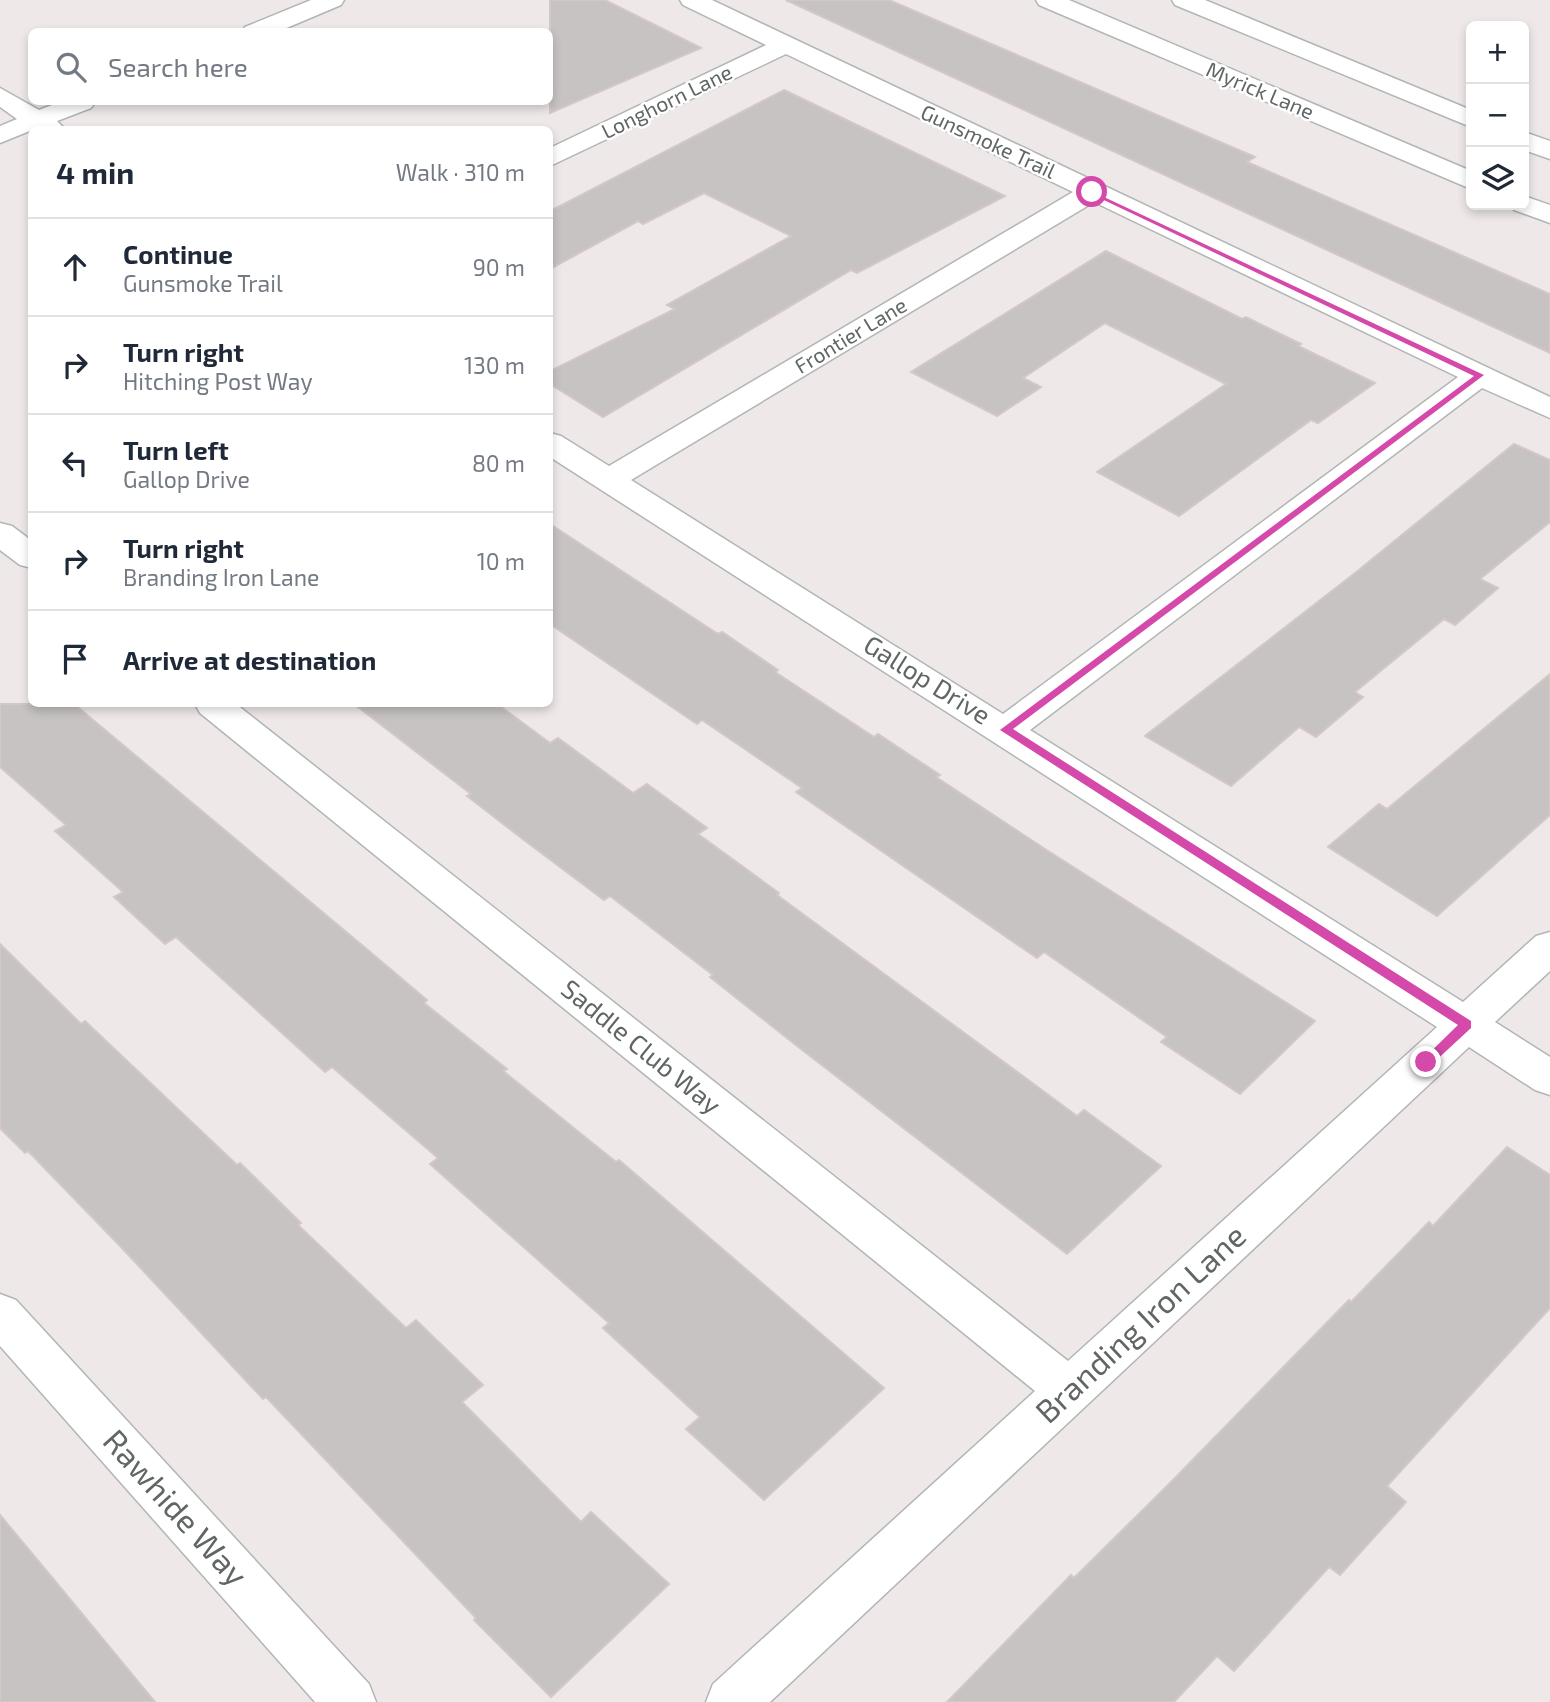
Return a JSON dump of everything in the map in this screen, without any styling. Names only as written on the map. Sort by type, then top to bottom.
[{"type":"street","points":[[264,28],[332,0]]},
{"type":"street","name":"Gunsmoke Trail","points":[[692,0],[1550,408]]},
{"type":"street","name":"Myrick Lane","points":[[1048,0],[1466,179]]},
{"type":"street","points":[[1184,0],[1466,117]]},
{"type":"street","name":"Longhorn Lane","points":[[553,157],[785,45]]},
{"type":"street","points":[[0,96],[45,125],[77,105]]},
{"type":"street","points":[[0,135],[28,129]]},
{"type":"street","points":[[1529,142],[1550,151]]},
{"type":"street","name":"Frontier Lane","points":[[609,480],[1092,192]]},
{"type":"street","points":[[1529,206],[1550,215]]},
{"type":"street","points":[[1006,730],[1480,375]]},
{"type":"street","name":"Gallop Drive","points":[[553,445],[1006,730],[1550,1078]]},
{"type":"street","points":[[0,533],[28,555]]},
{"type":"street","name":"Saddle Club Way","points":[[217,707],[1069,1390]]},
{"type":"street","name":"Branding Iron Lane","points":[[732,1702],[1550,947]]},
{"type":"street","name":"Rawhide Way","points":[[0,1314],[350,1702]]},
{"type":"building","points":[[550,0],[605,0],[701,48],[550,113],[550,105],[553,105],[553,28],[550,28]]},
{"type":"building","points":[[786,0],[889,0],[1255,157],[1247,162],[1550,294],[1550,353]]},
{"type":"building","points":[[784,90],[1005,196],[857,273],[851,270],[603,417],[553,386],[553,370],[675,309],[667,305],[791,236],[704,193],[643,224],[638,221],[553,267],[553,209]]},
{"type":"building","points":[[1106,251],[1242,319],[1246,317],[1301,344],[1298,346],[1375,383],[1318,423],[1311,420],[1179,516],[1097,472],[1226,384],[1105,323],[1023,378],[1041,387],[997,416],[911,372]]},
{"type":"building","points":[[1514,444],[1550,460],[1550,522],[1480,579],[1498,588],[1455,625],[1444,619],[1355,692],[1363,697],[1316,737],[1299,727],[1231,786],[1145,736],[1355,573]]},
{"type":"building","points":[[553,526],[718,634],[722,632],[778,670],[775,672],[874,737],[878,734],[940,775],[936,777],[1045,849],[1315,1021],[1240,1094],[1161,1042],[1167,1037],[1044,952],[1037,958],[796,792],[802,788],[702,720],[697,724],[553,626]]},
{"type":"building","points":[[1550,674],[1550,815],[1437,916],[1328,847],[1379,804],[1387,809]]},
{"type":"building","points":[[0,704],[78,707],[427,1000],[424,1003],[507,1069],[503,1071],[616,1162],[619,1160],[884,1388],[764,1500],[686,1429],[700,1417],[603,1328],[609,1323],[430,1164],[438,1158],[332,1067],[325,1072],[176,937],[165,944],[114,897],[123,892],[55,831],[66,825],[0,767]]},
{"type":"building","points":[[358,707],[501,707],[550,743],[558,738],[633,793],[647,784],[707,828],[698,834],[779,893],[777,895],[1077,1116],[1084,1110],[1161,1166],[1067,1254],[797,1046],[710,977],[713,975],[610,896],[604,900],[467,796],[471,794]]},
{"type":"building","points":[[0,944],[81,1024],[85,1021],[237,1165],[240,1163],[301,1223],[298,1225],[406,1328],[416,1320],[483,1385],[462,1402],[581,1522],[591,1512],[669,1584],[551,1697],[474,1620],[476,1618],[266,1397],[263,1399],[121,1247],[28,1151],[25,1153],[0,1128]]},
{"type":"building","points":[[1507,1147],[1550,1175],[1550,1308],[1387,1486],[1406,1502],[1340,1575],[1329,1567],[1234,1671],[1217,1656],[1174,1702],[947,1702],[1071,1575],[1074,1578],[1172,1481],[1349,1300],[1351,1302],[1429,1222],[1433,1226]]},
{"type":"building","points":[[0,1515],[50,1575],[155,1702],[0,1702]]},
{"type":"route","points":[[1092,192],[1480,375],[1006,730],[1466,1024],[1426,1062]]}]
